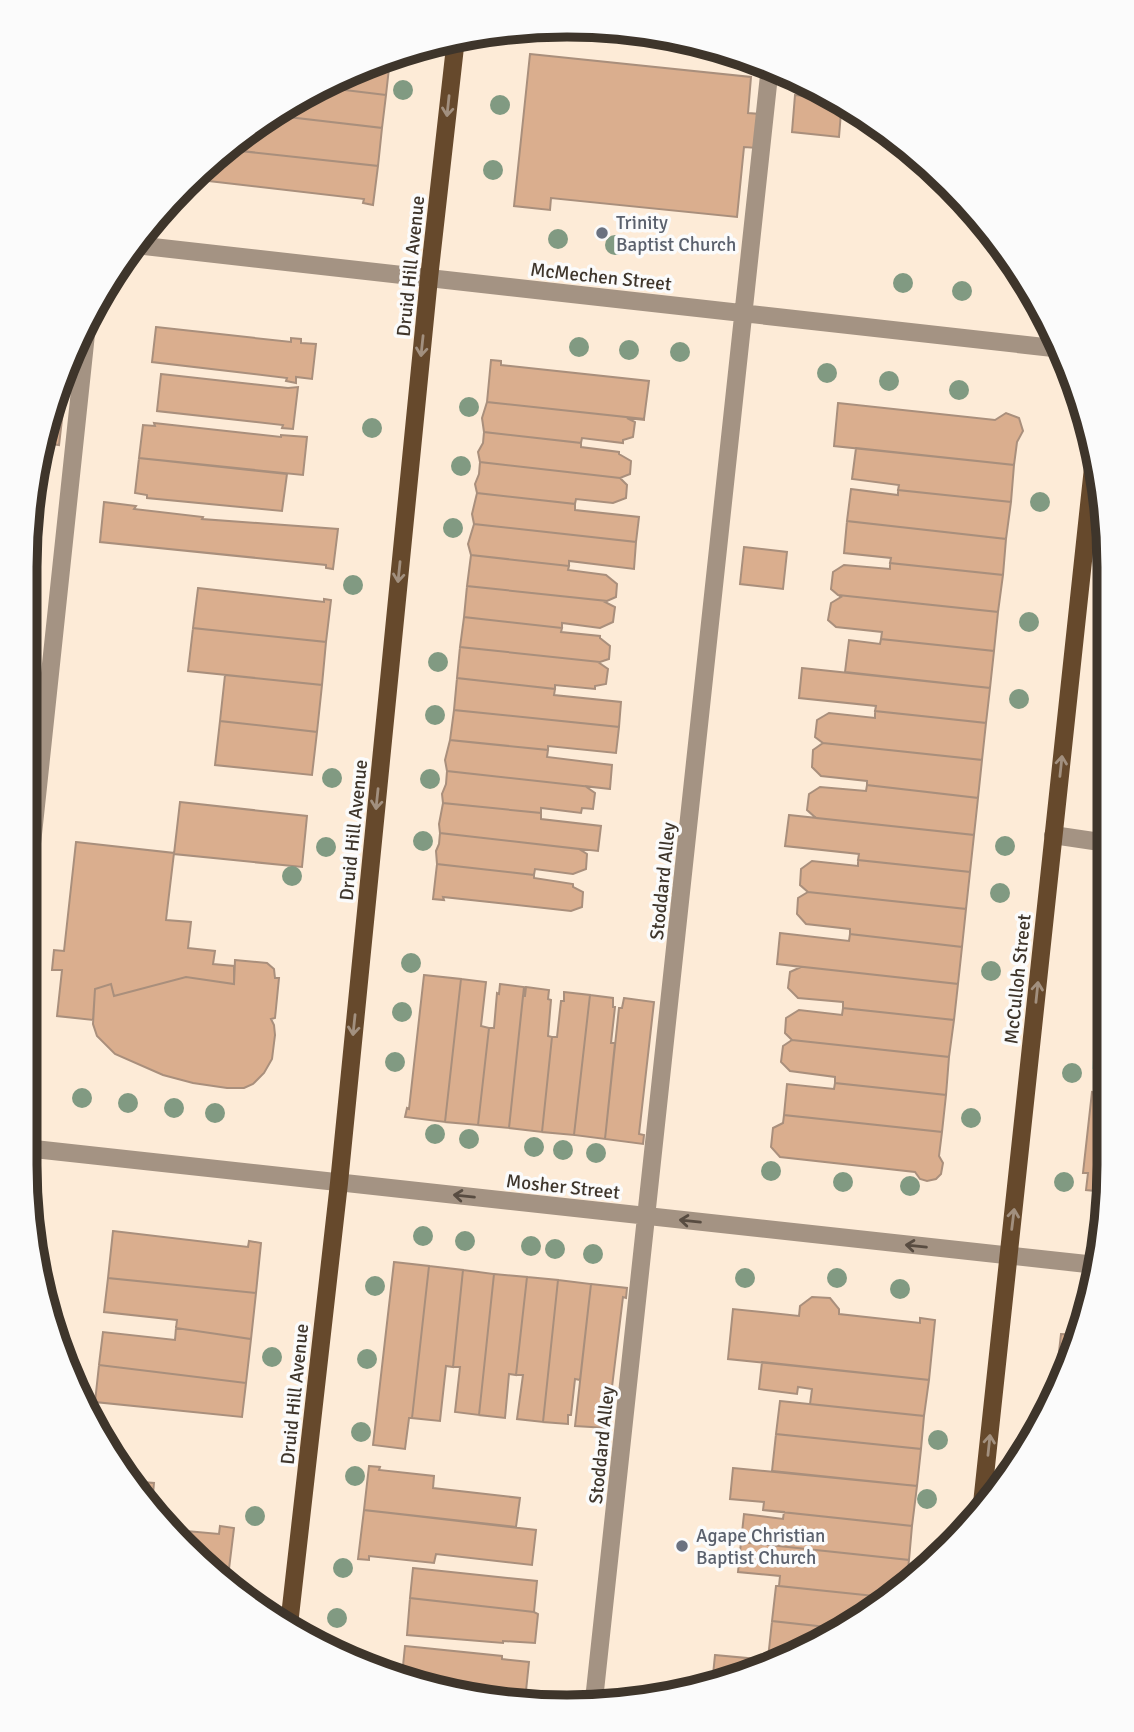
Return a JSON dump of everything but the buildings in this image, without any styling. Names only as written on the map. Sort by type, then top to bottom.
[{"type":"main road","name":"Druid Hill Avenue","points":[[290,1617],[339,1183],[429,278],[455,49]]},
{"type":"main road","name":"McCulloh Street","points":[[983,1494],[1091,486]]},
{"type":"street","name":"Stoddard Alley","points":[[595,1694],[769,77]]},
{"type":"street","name":"McMechen Street","points":[[145,246],[1049,347]]},
{"type":"street","points":[[37,796],[85,346]]},
{"type":"street","points":[[1053,835],[1097,842]]},
{"type":"street","name":"Mosher Street","points":[[37,1149],[1088,1264]]},
{"type":"green space","points":[[1097,1018],[1097,1069],[1092,1069]]},
{"type":"place","name":"Trinity Baptist Church","points":[[602,233]]},
{"type":"place","name":"Agape Christian Baptist Church","points":[[682,1546]]}]
